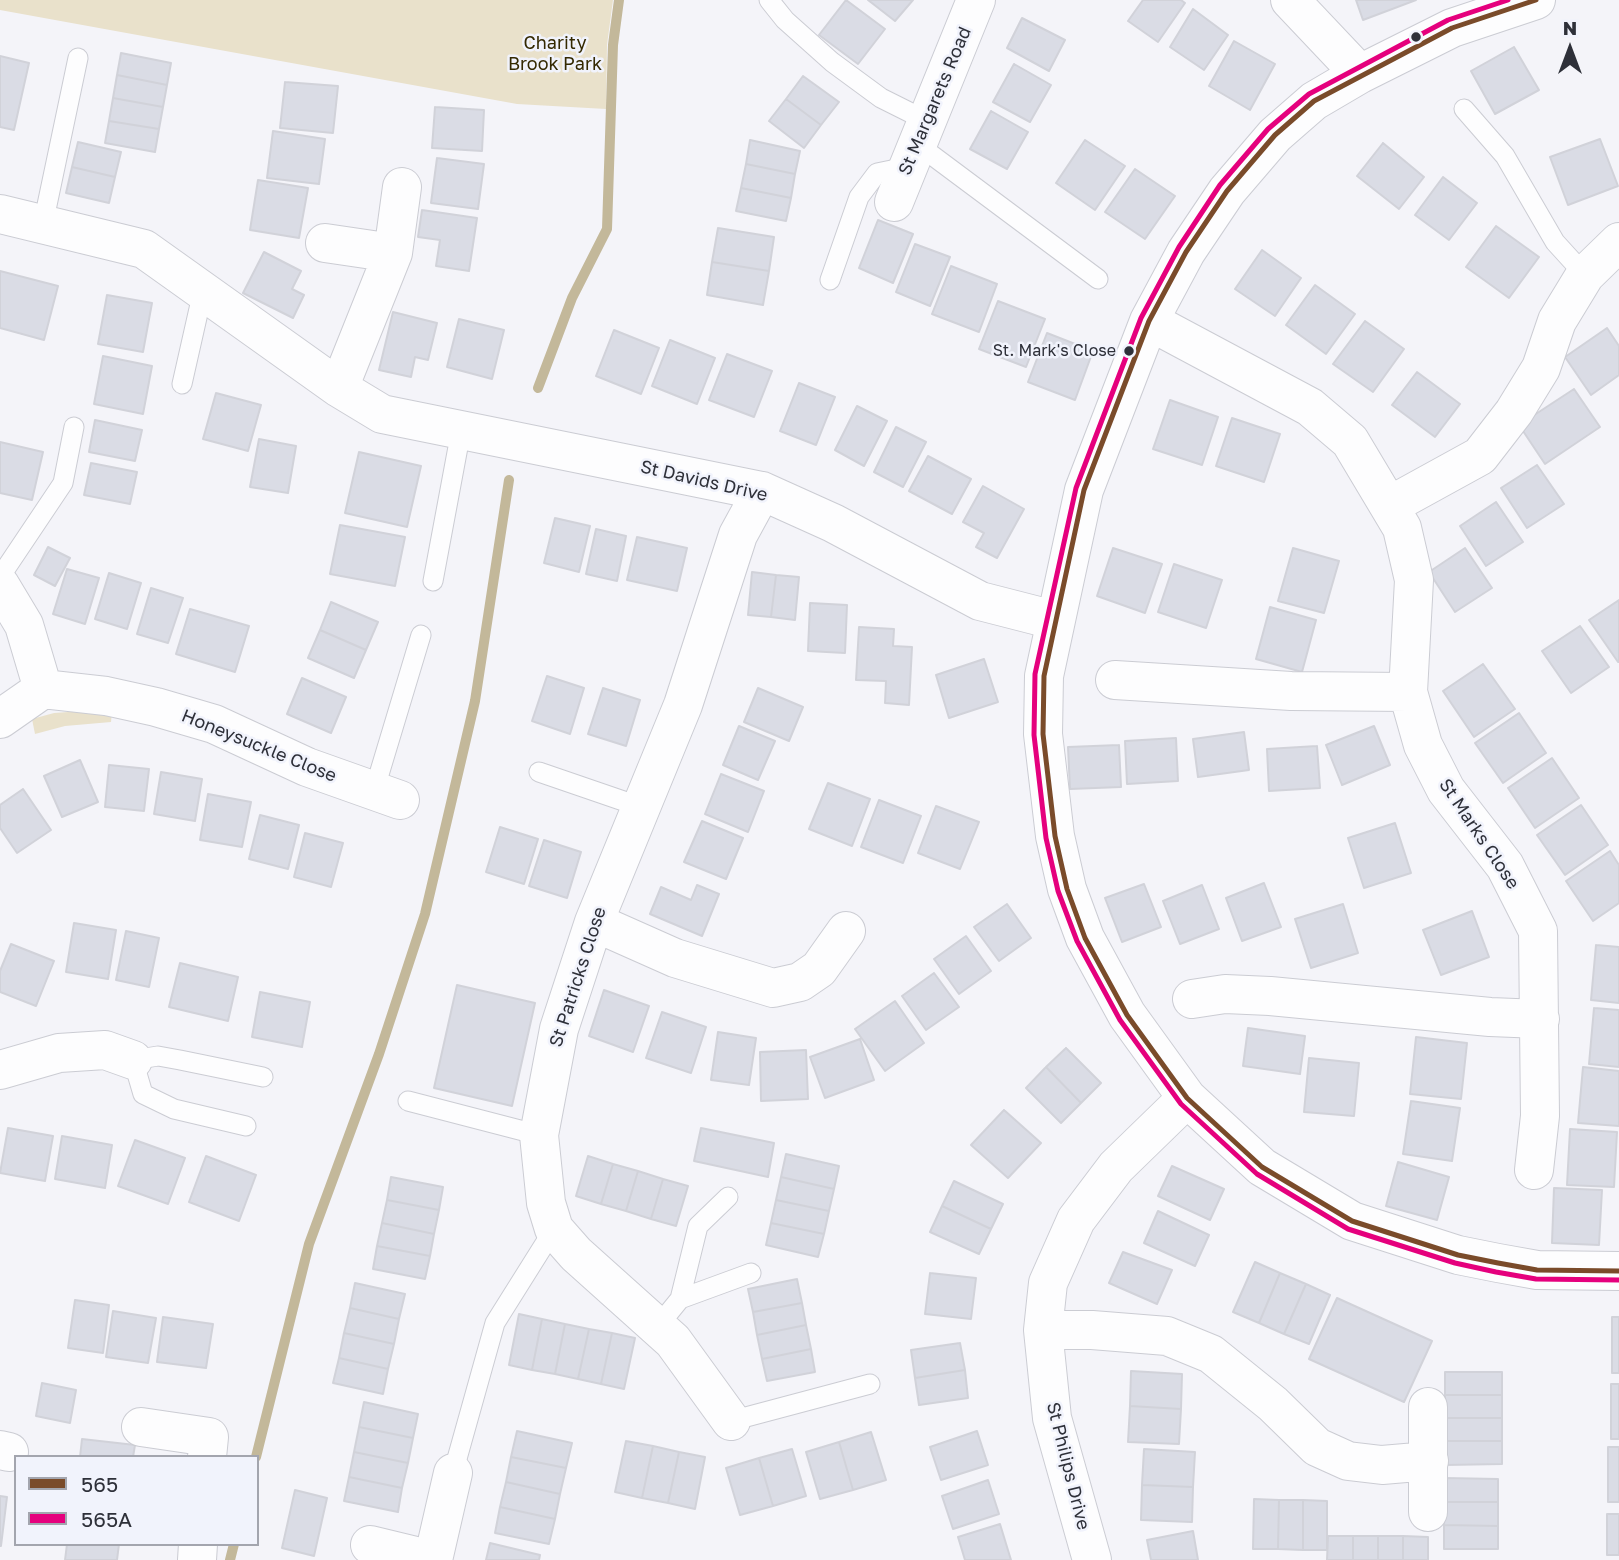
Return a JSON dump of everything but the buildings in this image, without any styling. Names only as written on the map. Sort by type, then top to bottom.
[{"type":"street","name":"St Margarets Road","points":[[894,202],[976,0]]},
{"type":"street","points":[[1290,0],[1360,74]]},
{"type":"street","points":[[1536,0],[1452,28],[1360,74],[1304,110],[1275,135],[1227,191],[1186,252],[1149,321],[1084,490],[1044,676],[1043,734],[1055,836],[1067,888],[1085,938],[1105,979],[1187,1098],[1262,1167],[1352,1221],[1458,1255],[1498,1263],[1537,1270],[1619,1271]]},
{"type":"street","points":[[339,388],[393,253],[402,187]]},
{"type":"street","name":"St Davids Drive","points":[[0,214],[144,249],[339,388],[382,414],[762,491],[833,523],[980,601],[1054,620]]},
{"type":"street","points":[[1389,506],[1480,456],[1514,412],[1541,368],[1557,321],[1585,275],[1619,242]]},
{"type":"street","points":[[325,243],[393,253]]},
{"type":"street","name":"St Marks Close","points":[[1149,321],[1310,407],[1350,441],[1402,528],[1414,580],[1408,692],[1423,745],[1446,790],[1504,866],[1538,931],[1540,1116],[1534,1170]]},
{"type":"street","name":"St Patricks Close","points":[[730,1421],[673,1341],[669,1312],[576,1254],[554,1229],[545,1203],[539,1135],[559,1029],[594,922],[683,705],[738,535],[762,491]]},
{"type":"street","points":[[0,585],[24,625],[43,689],[0,719]]},
{"type":"street","points":[[1115,680],[1291,691],[1408,692]]},
{"type":"street","name":"Honeysuckle Close","points":[[43,689],[106,696],[214,724],[307,767],[387,795]]},
{"type":"street","points":[[594,922],[675,958],[773,988],[800,982],[819,969],[846,932]]},
{"type":"street","points":[[1192,999],[1225,994],[1270,996],[1490,1017],[1540,1019]]},
{"type":"street","points":[[0,1070],[59,1053],[105,1050],[133,1059]]},
{"type":"street","name":"St Philips Drive","points":[[1092,1560],[1052,1418],[1043,1330],[1048,1283],[1076,1220],[1116,1167],[1187,1098]]},
{"type":"street","points":[[1043,1330],[1092,1330],[1167,1336],[1211,1354],[1273,1405],[1317,1447],[1348,1461],[1382,1465],[1429,1461]]},
{"type":"street","points":[[1428,1407],[1428,1512]]},
{"type":"street","points":[[141,1427],[209,1437],[207,1455]]},
{"type":"street","points":[[370,1545],[432,1560],[453,1472]]},
{"type":"lane","points":[[769,0],[785,20],[832,62],[881,98],[917,144],[1098,279]]},
{"type":"lane","points":[[43,224],[78,58]]},
{"type":"lane","points":[[1464,109],[1505,156],[1556,242],[1585,275]]},
{"type":"lane","points":[[830,280],[859,197],[877,173],[917,144]]},
{"type":"lane","points":[[181,384],[203,291]]},
{"type":"lane","points":[[0,577],[63,483],[74,427]]},
{"type":"lane","points":[[433,581],[461,431]]},
{"type":"lane","points":[[387,795],[421,635]]},
{"type":"lane","points":[[539,772],[641,807]]},
{"type":"lane","points":[[247,1126],[174,1108],[143,1094],[133,1059],[158,1056],[180,1059],[263,1077]]},
{"type":"lane","points":[[408,1101],[539,1135]]},
{"type":"lane","points":[[669,1312],[698,1226],[728,1197]]},
{"type":"lane","points":[[453,1472],[495,1323],[554,1229]]},
{"type":"lane","points":[[669,1312],[751,1273]]},
{"type":"lane","points":[[730,1421],[870,1384]]},
{"type":"green space","name":"Charity Brook Park","points":[[0,0],[613,0],[607,45],[606,109],[517,104],[0,10]]},
{"type":"green space","points":[[97,710],[112,712],[111,722],[65,726],[35,734],[32,719],[54,713]]},
{"type":"waterway","points":[[538,388],[572,298],[607,229],[613,45],[619,0]]},
{"type":"waterway","points":[[256,1455],[309,1244],[379,1054],[425,914],[475,701],[509,480]]},
{"type":"waterway","points":[[230,1560],[234,1546]]},
{"type":"transit line","name":"565A","points":[[1508,0],[1448,20],[1309,94],[1268,129],[1220,185],[1179,247],[1141,318],[1076,488],[1035,674],[1034,735],[1046,838],[1058,891],[1077,941],[1120,1020],[1181,1104],[1257,1174],[1348,1229],[1455,1263],[1496,1272],[1536,1279],[1619,1280]]},
{"type":"transit line","name":"565","points":[[1536,0],[1452,28],[1314,101],[1275,135],[1227,191],[1186,252],[1149,321],[1084,490],[1044,676],[1043,734],[1055,836],[1067,889],[1085,938],[1127,1015],[1187,1098],[1262,1167],[1352,1221],[1458,1255],[1498,1263],[1537,1270],[1619,1271]]},
{"type":"place","name":"St. Mark's Close","points":[[1129,351]]}]
